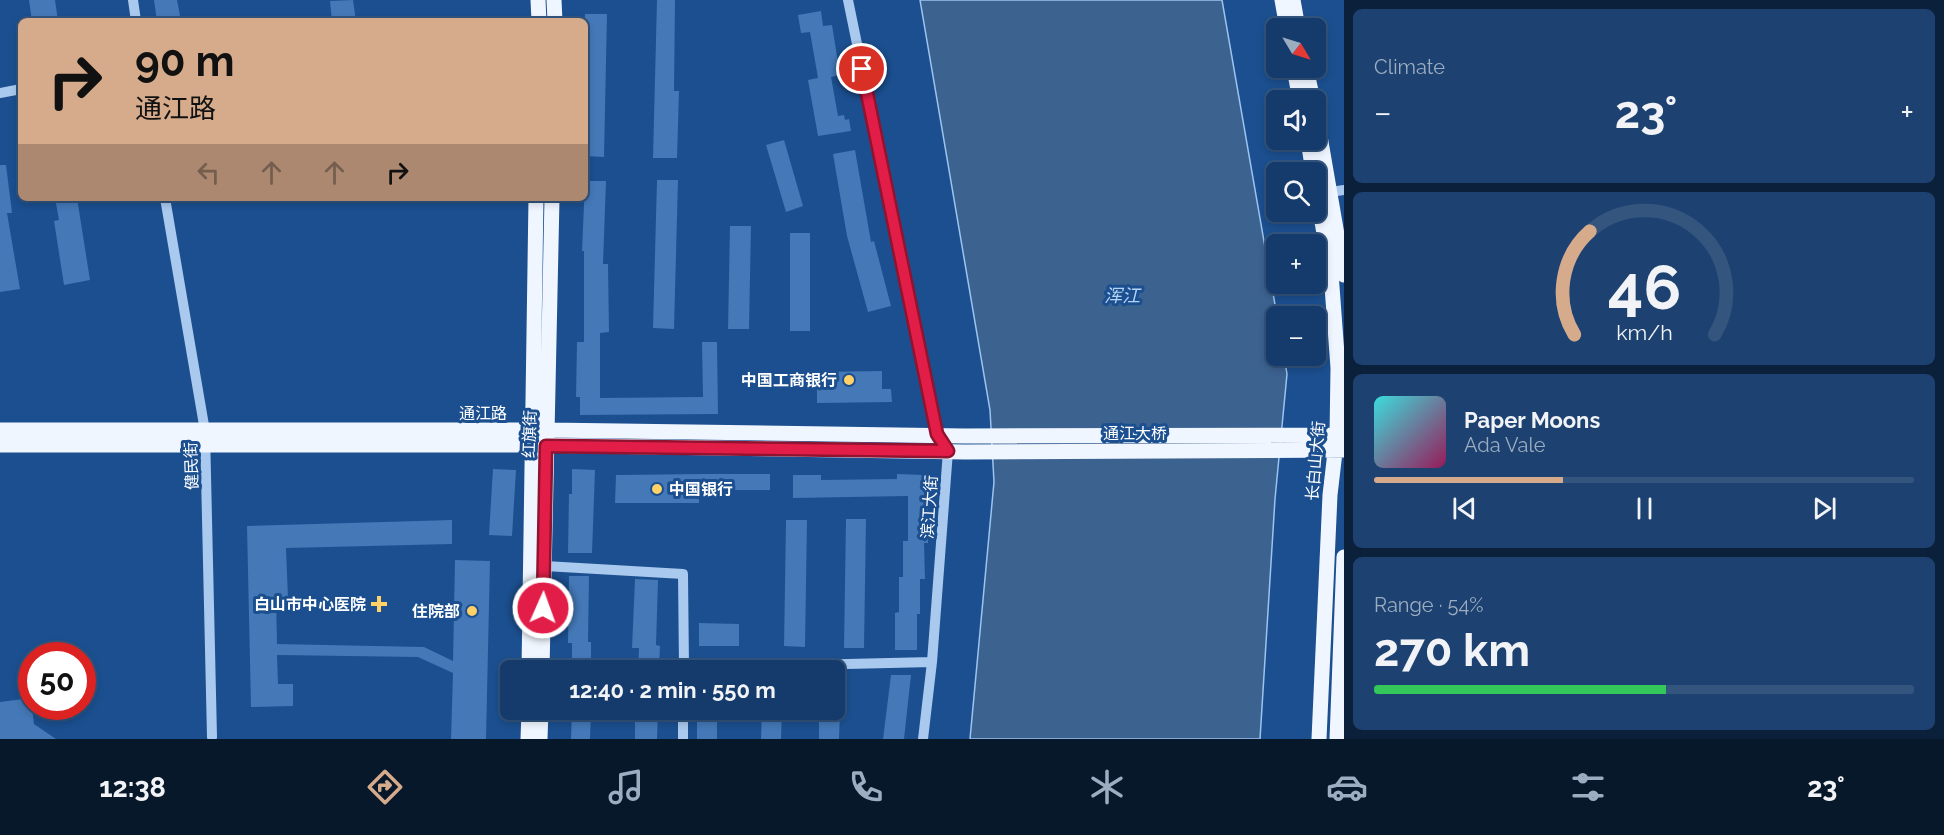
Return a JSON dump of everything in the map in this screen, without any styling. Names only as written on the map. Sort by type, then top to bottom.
[{"type":"main road","points":[[538,0],[539,18]]},
{"type":"main road","points":[[554,0],[555,18]]},
{"type":"main road","points":[[1281,0],[1285,18]]},
{"type":"main road","points":[[1293,0],[1296,18]]},
{"type":"main road","name":"长白山大街","points":[[1326,191],[1344,274]]},
{"type":"main road","name":"长白山大街","points":[[1319,739],[1330,495],[1340,442],[1338,368],[1326,191]]},
{"type":"main road","points":[[529,660],[540,438],[536,201]]},
{"type":"main road","name":"红旗街","points":[[542,660],[544,566],[540,438],[552,201]]},
{"type":"main road","name":"通江路","points":[[0,430],[205,438]]},
{"type":"main road","name":"通江路","points":[[0,445],[205,438],[540,438],[937,434],[965,436]]},
{"type":"main road","name":"通江大桥","points":[[965,436],[1305,443]]},
{"type":"main road","name":"通江路","points":[[540,438],[965,452]]},
{"type":"main road","points":[[1305,443],[1340,442]]},
{"type":"main road","name":"通江大桥","points":[[965,452],[1305,443]]},
{"type":"main road","points":[[1337,739],[1344,557]]},
{"type":"main road","points":[[528,739],[529,720]]},
{"type":"main road","points":[[540,739],[541,720]]},
{"type":"street","points":[[133,0],[136,18]]},
{"type":"street","points":[[848,0],[937,434],[948,451]]},
{"type":"street","points":[[0,93],[18,90]]},
{"type":"street","name":"健民街","points":[[166,201],[205,438],[212,737]]},
{"type":"street","name":"滨江大街","points":[[923,739],[932,663],[948,451]]},
{"type":"street","points":[[544,566],[683,574],[684,660]]},
{"type":"street","points":[[845,665],[932,663]]},
{"type":"street","points":[[683,720],[683,739]]},
{"type":"water","name":"浑江","points":[[920,0],[1222,0],[1266,253],[1266,294],[1273,294],[1275,306],[1266,306],[1266,366],[1286,366],[1287,374],[1275,499],[1260,739],[970,739],[994,482],[990,410]]},
{"type":"building","points":[[29,0],[55,0],[58,18],[32,18]]},
{"type":"building","points":[[154,0],[177,0],[180,18],[157,18]]},
{"type":"building","points":[[353,0],[356,18],[332,18],[330,1]]},
{"type":"building","points":[[657,0],[675,0],[674,91],[679,91],[677,158],[653,158]]},
{"type":"building","points":[[821,11],[823,26],[832,25],[840,75],[831,77],[838,116],[844,115],[845,120],[849,119],[851,131],[818,136],[808,80],[818,78],[810,32],[801,33],[798,15]]},
{"type":"building","points":[[585,14],[607,14],[604,157],[588,156],[588,18],[585,18]]},
{"type":"building","points":[[784,140],[803,206],[786,212],[766,145]]},
{"type":"building","points":[[855,150],[871,242],[874,241],[891,306],[868,312],[847,236],[833,154]]},
{"type":"building","points":[[0,165],[6,165],[12,213],[7,213],[20,289],[0,292]]},
{"type":"building","points":[[657,180],[678,180],[674,329],[653,328]]},
{"type":"building","points":[[588,181],[606,181],[603,264],[608,264],[609,332],[600,333],[600,398],[703,397],[702,342],[717,342],[718,414],[580,415],[580,397],[576,397],[577,342],[584,342],[584,251],[582,251],[584,201],[588,201]]},
{"type":"building","points":[[56,201],[77,201],[90,280],[64,285],[54,221],[59,220]]},
{"type":"building","points":[[730,226],[751,226],[749,329],[728,329]]},
{"type":"building","points":[[790,233],[810,233],[810,331],[790,331]]},
{"type":"building","name":"中国工商银行","points":[[882,371],[882,389],[891,389],[892,402],[817,403],[817,372]]},
{"type":"building","points":[[493,469],[516,470],[512,536],[489,535]]},
{"type":"building","points":[[572,469],[595,470],[592,553],[568,553],[569,494],[572,494]]},
{"type":"building","name":"中国银行","points":[[770,474],[770,490],[699,490],[699,503],[615,503],[616,475]]},
{"type":"building","points":[[897,474],[925,475],[924,506],[928,506],[928,543],[924,543],[925,579],[920,579],[917,650],[895,650],[895,613],[899,612],[899,577],[903,577],[903,541],[908,541],[908,496],[793,498],[793,475],[821,475],[821,480],[897,479]]},
{"type":"building","points":[[846,519],[866,519],[864,648],[844,648]]},
{"type":"building","points":[[452,520],[452,544],[286,548],[288,598],[276,598],[277,644],[424,647],[453,661],[455,560],[490,561],[486,739],[451,739],[453,673],[418,657],[277,655],[278,684],[293,684],[293,706],[251,707],[247,526]]},
{"type":"building","points":[[786,520],[807,520],[805,647],[784,646]]},
{"type":"building","points":[[569,576],[589,576],[588,642],[591,642],[591,660],[572,660],[572,643],[568,643]]},
{"type":"building","points":[[635,579],[658,580],[656,645],[660,646],[659,660],[638,660],[639,648],[632,648]]},
{"type":"building","points":[[699,623],[739,624],[739,646],[699,646]]},
{"type":"building","points":[[891,675],[911,675],[904,739],[883,739]]},
{"type":"building","points":[[18,700],[18,720],[34,720],[34,724],[56,739],[0,739],[0,702]]},
{"type":"building","points":[[572,720],[591,720],[590,739],[571,739]]},
{"type":"building","points":[[635,720],[658,720],[657,739],[635,739]]},
{"type":"building","points":[[697,720],[717,720],[717,739],[697,739]]},
{"type":"building","points":[[762,720],[782,720],[781,739],[761,739]]},
{"type":"building","points":[[819,720],[840,720],[839,739],[819,739]]},
{"type":"place","name":"中国工商银行","points":[[849,380]]},
{"type":"place","name":"中国银行","points":[[657,489]]},
{"type":"place","name":"白山市中心医院","points":[[379,604]]},
{"type":"place","name":"住院部","points":[[472,611]]},
{"type":"route","points":[[543,608],[546,446],[948,451],[937,434],[862,69]]}]
